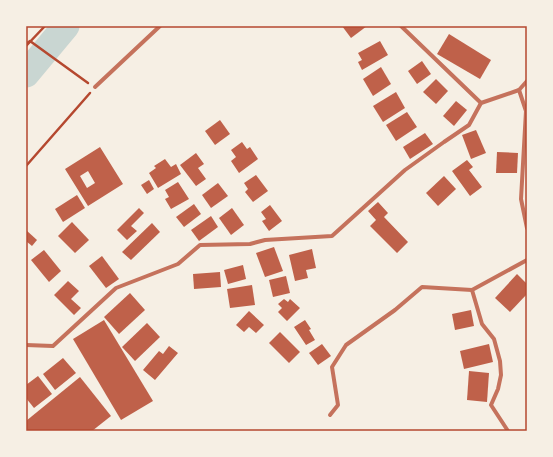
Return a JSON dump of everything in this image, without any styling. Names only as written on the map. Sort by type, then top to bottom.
[{"type":"street","points":[[95,87],[160,26]]},
{"type":"street","points":[[401,26],[481,104]]},
{"type":"street","points":[[26,345],[53,346],[116,288],[178,264],[200,245],[250,244],[265,240],[332,236],[405,170],[469,125],[481,104],[519,90],[527,81]]},
{"type":"street","points":[[519,90],[526,111],[521,199],[527,228]]},
{"type":"street","points":[[330,415],[338,405],[332,367],[346,345],[395,310],[422,287],[472,290],[527,260]]},
{"type":"street","points":[[472,290],[482,324],[494,339],[500,361],[501,375],[498,389],[491,405],[508,431]]},
{"type":"path","points":[[26,45],[45,26]]},
{"type":"path","points":[[26,166],[95,87],[30,41]]},
{"type":"building","points":[[342,26],[367,26],[351,38]]},
{"type":"building","points":[[449,34],[491,60],[480,79],[437,54]]},
{"type":"building","points":[[380,41],[388,55],[362,70],[358,62],[362,60],[358,53]]},
{"type":"building","points":[[422,61],[431,74],[417,84],[408,71]]},
{"type":"building","points":[[381,67],[391,84],[373,96],[363,79]]},
{"type":"building","points":[[436,79],[448,91],[436,104],[423,92]]},
{"type":"building","points":[[396,92],[405,108],[383,122],[373,106]]},
{"type":"building","points":[[456,101],[467,110],[454,126],[443,116]]},
{"type":"building","points":[[407,112],[417,127],[396,141],[386,125]]},
{"type":"building","points":[[220,120],[230,134],[215,145],[205,131]]},
{"type":"building","points":[[476,130],[486,153],[471,159],[462,135]]},
{"type":"building","points":[[425,133],[433,144],[410,159],[403,147]]},
{"type":"building","points":[[242,142],[247,149],[250,147],[258,159],[239,173],[231,161],[236,157],[231,150]]},
{"type":"building","points":[[100,147],[123,184],[88,206],[65,169]],"holes":[[[88,171],[95,183],[87,188],[80,176]]]},
{"type":"building","points":[[497,152],[518,153],[517,173],[496,173]]},
{"type":"building","points":[[196,153],[204,164],[198,168],[206,179],[196,186],[180,165]]},
{"type":"building","points":[[165,159],[171,167],[176,164],[181,174],[158,188],[149,173],[156,168],[154,166]]},
{"type":"building","points":[[467,160],[473,167],[469,170],[482,187],[470,196],[452,171]]},
{"type":"building","points":[[256,175],[268,191],[253,202],[245,192],[248,189],[244,183]]},
{"type":"building","points":[[444,176],[456,189],[438,206],[426,193]]},
{"type":"building","points":[[149,180],[154,189],[147,194],[141,185]]},
{"type":"building","points":[[178,182],[189,199],[171,209],[165,199],[169,197],[165,190]]},
{"type":"building","points":[[218,183],[228,196],[211,208],[202,195]]},
{"type":"building","points":[[77,195],[85,208],[63,222],[55,209]]},
{"type":"building","points":[[378,202],[388,213],[384,217],[408,242],[397,253],[370,226],[376,220],[368,211]]},
{"type":"building","points":[[194,204],[201,214],[184,227],[176,217]]},
{"type":"building","points":[[270,205],[282,221],[269,231],[262,221],[266,219],[261,212]]},
{"type":"building","points":[[139,208],[144,213],[131,226],[137,231],[127,240],[117,230]]},
{"type":"building","points":[[232,208],[244,225],[231,235],[219,218]]},
{"type":"building","points":[[211,216],[218,227],[199,241],[191,230]]},
{"type":"building","points":[[72,222],[89,240],[75,253],[58,236]]},
{"type":"building","points":[[152,223],[160,232],[131,260],[122,252]]},
{"type":"building","points":[[26,230],[37,240],[32,246],[26,241]]},
{"type":"building","points":[[274,247],[283,271],[265,277],[256,253]]},
{"type":"building","points":[[312,249],[316,268],[306,270],[308,278],[295,281],[289,255]]},
{"type":"building","points":[[44,250],[61,271],[49,282],[31,260]]},
{"type":"building","points":[[102,256],[119,279],[106,288],[89,266]]},
{"type":"building","points":[[243,265],[246,279],[228,284],[224,270]]},
{"type":"building","points":[[220,272],[221,287],[194,289],[193,274]]},
{"type":"building","points":[[517,274],[527,284],[527,294],[510,312],[495,298]]},
{"type":"building","points":[[286,276],[290,293],[273,297],[269,280]]},
{"type":"building","points":[[68,281],[79,291],[71,299],[81,308],[74,315],[54,295]]},
{"type":"building","points":[[252,285],[255,305],[230,308],[227,289]]},
{"type":"building","points":[[130,293],[145,310],[119,334],[104,317]]},
{"type":"building","points":[[284,299],[288,302],[290,299],[300,308],[287,321],[278,312],[282,308],[278,304]]},
{"type":"building","points":[[471,310],[474,326],[455,330],[452,314]]},
{"type":"building","points":[[249,311],[264,325],[256,333],[249,327],[244,332],[236,325]]},
{"type":"building","points":[[104,320],[153,401],[121,420],[73,339]]},
{"type":"building","points":[[305,320],[311,329],[309,330],[315,340],[306,345],[294,327]]},
{"type":"building","points":[[147,323],[160,337],[135,361],[122,347]]},
{"type":"building","points":[[280,332],[300,352],[289,363],[269,343]]},
{"type":"building","points":[[322,344],[331,356],[318,365],[309,353]]},
{"type":"building","points":[[489,344],[493,362],[464,369],[460,351]]},
{"type":"building","points":[[169,346],[178,353],[155,380],[143,370],[159,351],[163,354]]},
{"type":"building","points":[[63,358],[76,373],[55,390],[43,374]]},
{"type":"building","points":[[469,371],[489,373],[487,402],[467,400]]},
{"type":"building","points":[[38,376],[52,394],[34,408],[26,398],[26,385]]},
{"type":"building","points":[[80,377],[111,416],[92,431],[26,431],[26,421]]},
{"type":"waterway","points":[[26,74],[66,26]]}]
